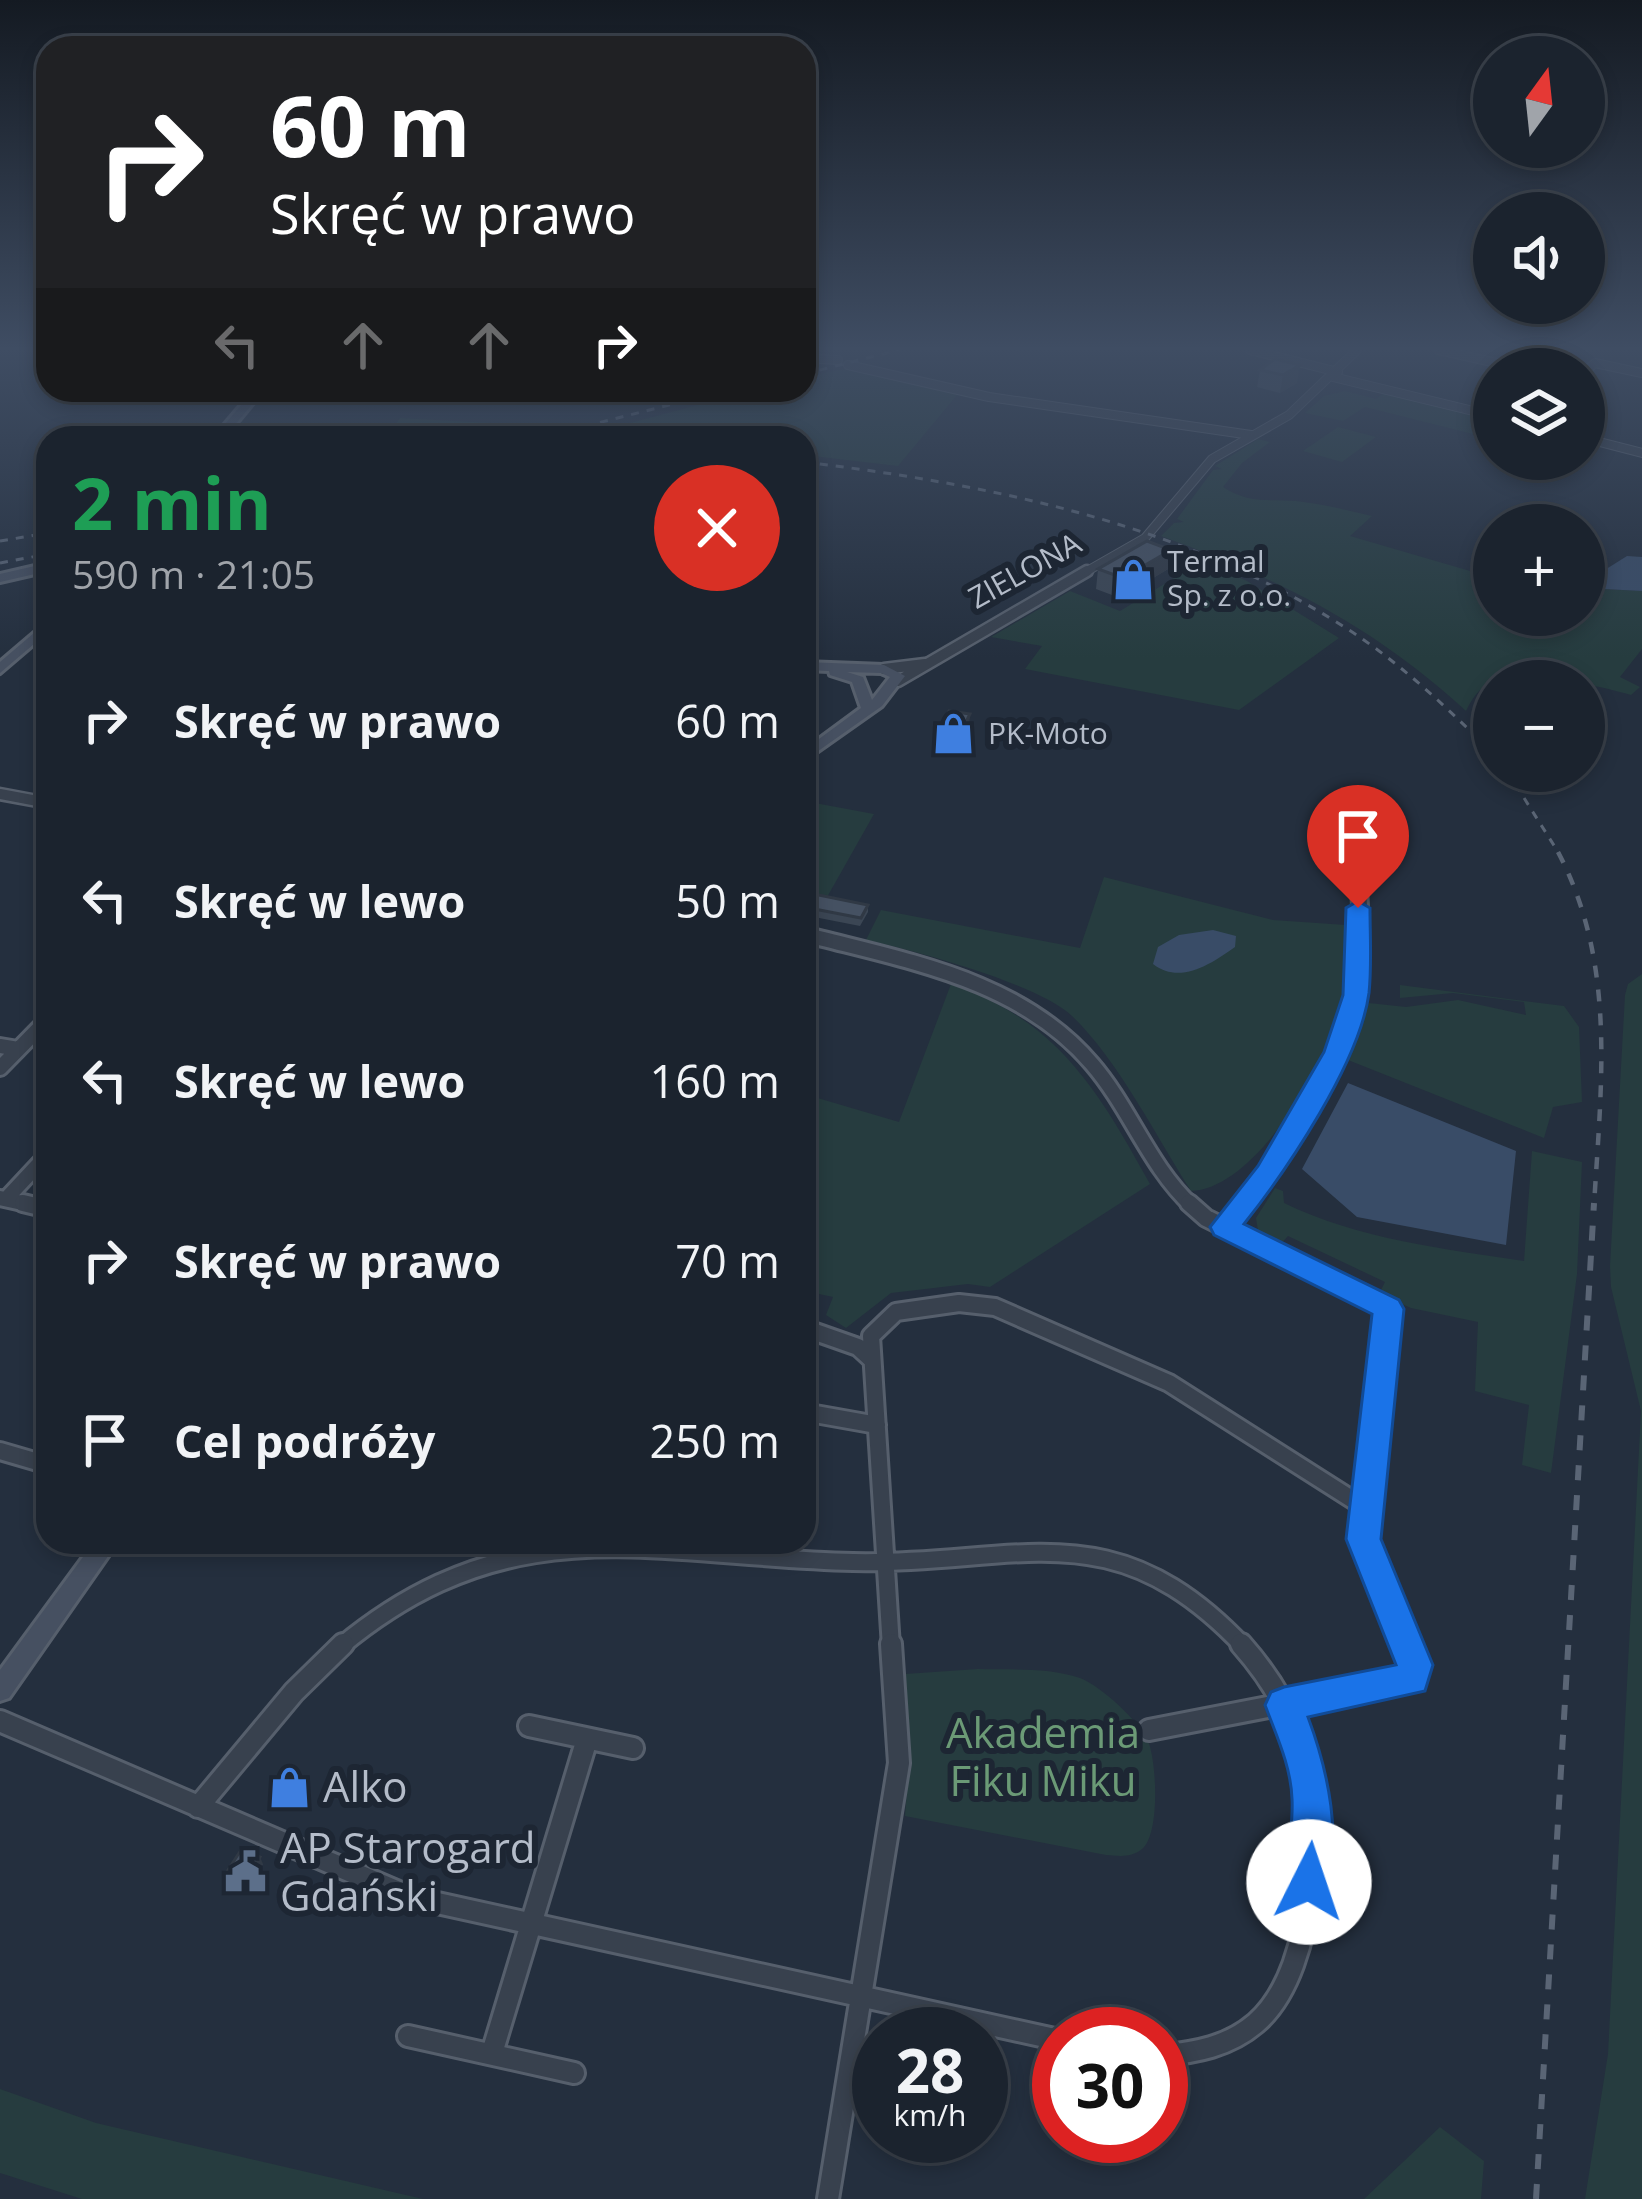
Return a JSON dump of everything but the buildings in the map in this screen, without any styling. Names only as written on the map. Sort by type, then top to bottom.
[{"type":"street","name":"ZIELONA","points":[[816,748],[896,683],[1003,616],[1145,538],[1198,472],[1226,453]]},
{"type":"street","points":[[0,578],[36,570]]},
{"type":"street","points":[[0,668],[36,636]]},
{"type":"street","name":"ZIELONA","points":[[860,682],[865,670],[931,663]]},
{"type":"street","points":[[816,666],[879,669],[898,676],[896,683],[860,682],[816,667]]},
{"type":"street","points":[[860,682],[868,708]]},
{"type":"street","points":[[0,794],[36,801]]},
{"type":"street","points":[[1225,1227],[1269,1173],[1337,1052],[1356,995],[1360,797]]},
{"type":"street","points":[[816,937],[951,972],[1028,1010],[1092,1064],[1170,1185],[1188,1204],[1388,1309],[1364,1539],[1414,1665],[1412,1679],[1149,1730]]},
{"type":"street","points":[[0,1068],[36,1031]]},
{"type":"street","points":[[0,1046],[18,1049]]},
{"type":"street","points":[[3,1199],[36,1166]]},
{"type":"street","points":[[3,1199],[36,1206]]},
{"type":"street","points":[[828,2199],[899,1763],[871,1359],[871,1336],[876,1328],[896,1312],[959,1303],[995,1307],[1168,1383],[1364,1507]]},
{"type":"street","points":[[816,1332],[858,1347],[871,1359]]},
{"type":"street","points":[[816,1414],[877,1426]]},
{"type":"street","points":[[0,1451],[36,1462]]},
{"type":"street","points":[[767,1554],[887,1562],[1040,1546],[1111,1557],[1146,1572],[1201,1607],[1236,1639],[1284,1705],[1305,1760],[1313,1816],[1307,1912],[1294,1972],[1274,2005],[1247,2031],[1188,2053]]},
{"type":"street","points":[[0,1690],[98,1554]]},
{"type":"street","points":[[198,1807],[343,1640],[404,1597],[488,1554]]},
{"type":"street","points":[[0,1721],[380,1887],[530,1926],[1032,2034]]},
{"type":"street","points":[[529,1726],[633,1748]]},
{"type":"street","points":[[492,2053],[587,1739]]},
{"type":"street","points":[[408,2036],[574,2073]]},
{"type":"green space","points":[[816,453],[909,453],[898,466],[816,456]]},
{"type":"green space","points":[[1236,453],[1256,453],[1223,487],[1250,498],[1306,502],[1372,516],[1350,536],[1473,572],[1473,636],[1605,636],[1605,589],[1642,591],[1642,649],[1620,677],[1640,687],[1631,695],[1605,689],[1605,660],[1473,660],[1473,700],[1466,711],[1395,653],[1322,607],[1245,569],[1161,536],[1174,523],[1184,522],[1177,519],[1213,470],[1222,469],[1215,466]]},
{"type":"green space","points":[[1309,453],[1355,453],[1342,462]]},
{"type":"green space","points":[[1202,561],[1247,581],[1339,638],[1239,710],[1025,669],[1042,646],[991,637],[1070,591],[1120,611]]},
{"type":"green space","points":[[816,803],[874,814],[826,899],[816,897]]},
{"type":"green space","points":[[1104,877],[1273,920],[1346,925],[1347,975],[1340,1009],[1312,1075],[1269,1140],[1244,1166],[1217,1184],[1191,1191],[1105,1054],[1056,1004],[974,970],[866,940],[881,910],[1080,948]]},
{"type":"green space","points":[[1642,974],[1642,2199],[1585,2199],[1608,2054],[1641,1411],[1610,1266],[1625,995],[1628,984]]},
{"type":"green space","points":[[951,984],[1020,1018],[1071,1063],[1112,1118],[1150,1184],[990,1287],[968,1284],[891,1293],[846,1328],[826,1315],[833,1297],[816,1293],[816,1098],[899,1122]]},
{"type":"green space","points":[[1400,985],[1564,1006],[1579,1027],[1582,1102],[1553,1107],[1544,1138],[1348,1060],[1369,1003],[1406,1007],[1458,1000],[1526,1015],[1524,1002],[1453,993],[1400,998]]},
{"type":"green space","points":[[1532,1151],[1582,1162],[1577,1274],[1551,1473],[1522,1465],[1529,1405],[1475,1391],[1478,1322],[1411,1308],[1379,1294],[1385,1282],[1288,1236],[1278,1247],[1259,1237],[1256,1218],[1275,1188],[1283,1191],[1284,1203],[1341,1226],[1524,1261]]},
{"type":"green space","name":"Akademia Fiku Miku","points":[[978,1669],[1068,1674],[1098,1688],[1128,1714],[1148,1741],[1153,1765],[1154,1814],[1142,1849],[1129,1855],[1106,1855],[905,1816],[910,1749],[905,1674]]},
{"type":"green space","points":[[0,2089],[96,2123],[423,2199],[82,2199],[0,2173]]},
{"type":"green space","points":[[1440,2127],[1484,2161],[1481,2199],[1364,2199]]},
{"type":"water","points":[[1627,556],[1642,557],[1642,591],[1605,589],[1605,570]]},
{"type":"water","points":[[1213,930],[1236,936],[1235,947],[1184,972],[1153,964],[1158,947],[1179,935]]},
{"type":"water","points":[[1348,1083],[1516,1151],[1506,1245],[1357,1217],[1302,1169]]},
{"type":"railway","points":[[816,464],[1017,497],[1155,536],[1222,562],[1349,630],[1424,688],[1473,734]]},
{"type":"railway","points":[[0,541],[36,535]]},
{"type":"railway","points":[[0,563],[36,556]]},
{"type":"railway","points":[[1520,792],[1560,855]]},
{"type":"railway","points":[[1558,852],[1577,894],[1597,981],[1601,1070],[1594,1206]]},
{"type":"railway","points":[[1536,2199],[1594,1203]]},
{"type":"place","name":"Termal Sp. z o.o.","points":[[1133,579]]},
{"type":"place","name":"PK-Moto","points":[[954,734]]},
{"type":"place","name":"Alko","points":[[289,1787]]},
{"type":"place","name":"AP Starogard Gdański","points":[[246,1872]]},
{"type":"route","points":[[1309,1882],[1312,1797],[1300,1743],[1284,1705],[1412,1679],[1414,1665],[1375,1577],[1364,1539],[1388,1309],[1225,1227],[1269,1173],[1337,1052],[1356,995],[1358,908]]}]
